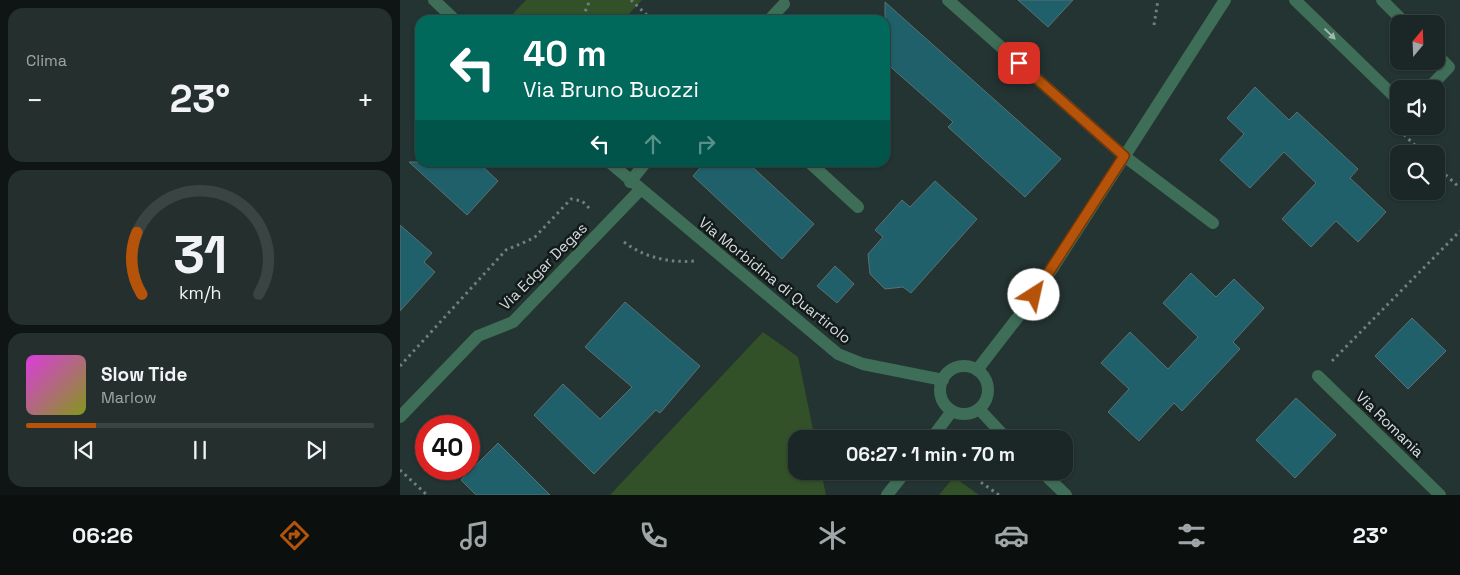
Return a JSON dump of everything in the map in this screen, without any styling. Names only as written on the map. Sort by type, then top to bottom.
[{"type":"street","points":[[434,0],[450,15]]},
{"type":"street","points":[[948,0],[1124,156],[1213,223]]},
{"type":"street","points":[[977,370],[1025,308],[1052,269],[1226,0]]},
{"type":"street","points":[[1295,0],[1390,92]]},
{"type":"street","points":[[1382,0],[1397,15]]},
{"type":"street","points":[[774,15],[784,4]]},
{"type":"street","points":[[1437,80],[1449,67],[1445,63]]},
{"type":"street","name":"Via Morbidina di Quartirolo","points":[[614,167],[838,354],[863,364],[942,380]]},
{"type":"street","name":"Via Edgar Degas","points":[[400,417],[478,336],[513,322],[635,186],[644,167]]},
{"type":"street","points":[[814,167],[858,207]]},
{"type":"street","points":[[957,367],[971,367],[977,370],[988,386],[986,399],[979,409],[963,414],[952,411],[942,400],[940,386],[942,380],[946,374],[957,367]]},
{"type":"street","name":"Via Romania","points":[[1318,376],[1440,495]]},
{"type":"street","points":[[979,409],[999,430]]},
{"type":"street","points":[[938,430],[952,411]]},
{"type":"street","points":[[887,495],[899,480]]},
{"type":"street","points":[[1050,480],[1066,495]]},
{"type":"path","points":[[584,15],[590,0]]},
{"type":"path","points":[[631,0],[647,15]]},
{"type":"path","points":[[1154,25],[1158,0]]},
{"type":"path","points":[[1404,135],[1415,145]]},
{"type":"path","points":[[1445,174],[1460,188]]},
{"type":"path","points":[[400,366],[506,250],[534,238],[571,199],[582,201],[597,216]]},
{"type":"path","points":[[1318,376],[1460,231]]},
{"type":"path","points":[[400,470],[427,495]]},
{"type":"path","points":[[978,480],[999,495]]},
{"type":"green space","points":[[526,0],[642,0],[628,15],[512,15]]},
{"type":"green space","points":[[763,332],[798,357],[813,430],[788,430],[788,480],[823,480],[826,495],[610,495]]},
{"type":"green space","points":[[952,480],[958,480],[979,495],[939,495]]},
{"type":"building","points":[[1018,0],[1073,0],[1048,27]]},
{"type":"building","points":[[885,2],[1061,159],[1025,197],[948,127],[953,122],[890,66],[890,15],[885,15]]},
{"type":"building","points":[[1255,87],[1289,120],[1297,112],[1358,169],[1350,178],[1386,212],[1358,242],[1336,221],[1311,247],[1282,219],[1316,183],[1284,152],[1250,188],[1220,160],[1244,134],[1227,118]]},
{"type":"building","points":[[409,162],[415,162],[415,167],[483,167],[498,181],[467,215]]},
{"type":"building","points":[[701,167],[752,167],[814,224],[782,259],[693,176]]},
{"type":"building","points":[[935,181],[977,219],[911,293],[903,287],[885,289],[870,274],[868,254],[883,237],[875,230],[902,200],[910,207]]},
{"type":"building","points":[[400,225],[432,253],[424,262],[435,272],[400,311]]},
{"type":"building","points":[[835,266],[854,284],[837,303],[817,286]]},
{"type":"building","points":[[1191,273],[1216,297],[1234,279],[1264,308],[1233,342],[1240,349],[1182,411],[1174,403],[1139,441],[1108,412],[1129,389],[1101,363],[1130,332],[1168,369],[1198,337],[1163,303]]},
{"type":"building","points":[[625,302],[700,366],[660,413],[656,410],[594,474],[534,415],[563,384],[600,419],[632,387],[585,347]]},
{"type":"building","points":[[1412,318],[1446,351],[1408,389],[1375,356]]},
{"type":"building","points":[[1296,398],[1336,435],[1295,478],[1256,440]]},
{"type":"building","points":[[498,443],[550,495],[476,495],[461,480],[480,480],[480,461]]},
{"type":"route","points":[[1019,63],[1124,156],[1034,295]]}]
